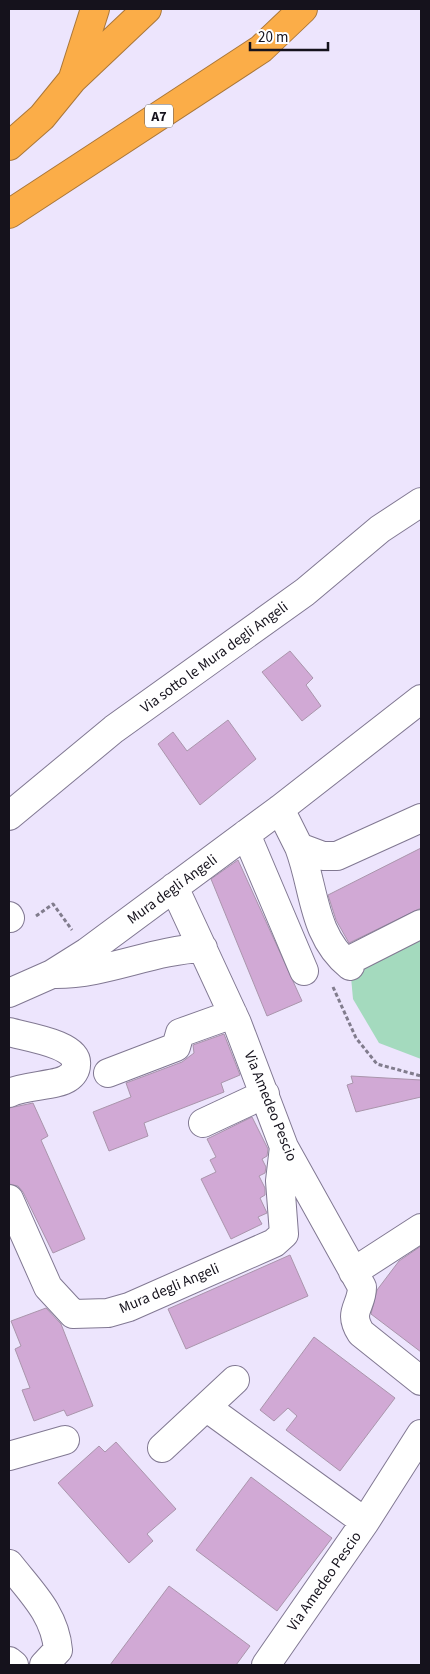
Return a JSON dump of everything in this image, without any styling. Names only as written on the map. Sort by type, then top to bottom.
[{"type":"highway","points":[[73,79],[95,9]]},
{"type":"highway","points":[[9,146],[42,117],[73,79],[147,9]]},
{"type":"highway","name":"A7","points":[[9,214],[261,49],[303,9]]},
{"type":"street","name":"Via sotto le Mura degli Angeli","points":[[9,816],[114,728],[306,592],[380,529],[421,502]]},
{"type":"street","name":"Mura degli Angeli","points":[[9,993],[52,974],[87,952],[280,809],[421,699]]},
{"type":"street","points":[[280,809],[299,847],[308,874],[320,926],[341,957],[421,924]]},
{"type":"street","points":[[299,847],[323,856],[338,856],[421,818]]},
{"type":"street","points":[[246,834],[304,971]]},
{"type":"street","name":"Via Amedeo Pescio","points":[[174,887],[233,1014],[284,1147],[362,1287],[362,1295],[355,1308],[356,1325],[361,1332],[421,1381]]},
{"type":"street","points":[[52,974],[79,974],[111,968],[162,953],[203,948]]},
{"type":"street","points":[[108,1073],[176,1047],[180,1033],[233,1014]]},
{"type":"street","points":[[9,1032],[63,1047],[72,1052],[77,1059],[76,1070],[68,1078],[22,1087],[9,1093]]},
{"type":"street","points":[[203,1123],[265,1094]]},
{"type":"street","name":"Mura degli Angeli","points":[[9,1199],[48,1288],[73,1314],[108,1313],[129,1308],[274,1244],[284,1234],[280,1182],[284,1147]]},
{"type":"street","points":[[353,1272],[421,1228]]},
{"type":"street","points":[[162,1448],[235,1380]]},
{"type":"street","name":"Via Amedeo Pescio","points":[[206,1407],[365,1522]]},
{"type":"street","name":"Via Amedeo Pescio","points":[[266,1665],[365,1522],[421,1434]]},
{"type":"street","points":[[9,1456],[65,1440]]},
{"type":"street","points":[[9,1564],[46,1612],[56,1632],[58,1650],[44,1665]]},
{"type":"street","points":[[9,1661],[14,1665]]},
{"type":"path","points":[[9,917],[18,929],[53,904],[87,952]]},
{"type":"path","points":[[341,957],[328,968],[330,982],[356,1038],[377,1064],[421,1076]]},
{"type":"green space","points":[[421,932],[421,1059],[379,1043],[353,999],[350,966]]},
{"type":"building","points":[[290,651],[313,678],[306,685],[321,706],[302,721],[262,672]]},
{"type":"building","points":[[228,720],[256,759],[200,805],[158,744],[173,732],[187,751]]},
{"type":"building","points":[[421,848],[421,908],[349,943],[336,920],[328,895]]},
{"type":"building","points":[[238,860],[302,1001],[267,1016],[211,879]]},
{"type":"building","points":[[224,1034],[240,1075],[221,1083],[224,1092],[144,1123],[148,1136],[109,1151],[93,1112],[131,1097],[126,1083],[182,1062],[194,1053],[193,1045]]},
{"type":"building","points":[[351,1076],[421,1080],[421,1097],[356,1112],[347,1085],[353,1083]]},
{"type":"building","points":[[33,1103],[48,1136],[41,1140],[85,1239],[53,1253],[23,1192],[18,1186],[9,1184],[9,1108]]},
{"type":"building","points":[[252,1117],[268,1149],[267,1156],[262,1159],[266,1167],[265,1173],[259,1176],[265,1188],[265,1195],[260,1198],[267,1213],[258,1217],[262,1224],[231,1239],[201,1179],[216,1172],[210,1160],[216,1157],[207,1139]]},
{"type":"building","points":[[421,1246],[421,1352],[371,1314],[377,1290],[399,1261]]},
{"type":"building","points":[[290,1255],[308,1296],[186,1349],[168,1309]]},
{"type":"building","points":[[46,1308],[61,1324],[93,1406],[67,1416],[64,1410],[34,1421],[22,1390],[30,1388],[15,1349],[21,1346],[11,1321]]},
{"type":"building","points":[[314,1337],[395,1398],[340,1471],[286,1430],[297,1416],[288,1408],[274,1421],[260,1410]]},
{"type":"building","points":[[116,1442],[176,1509],[147,1534],[153,1541],[129,1563],[58,1483],[99,1446],[105,1452]]},
{"type":"building","points":[[251,1477],[332,1538],[277,1611],[196,1550]]},
{"type":"building","points":[[169,1586],[250,1646],[236,1665],[110,1665]]}]
